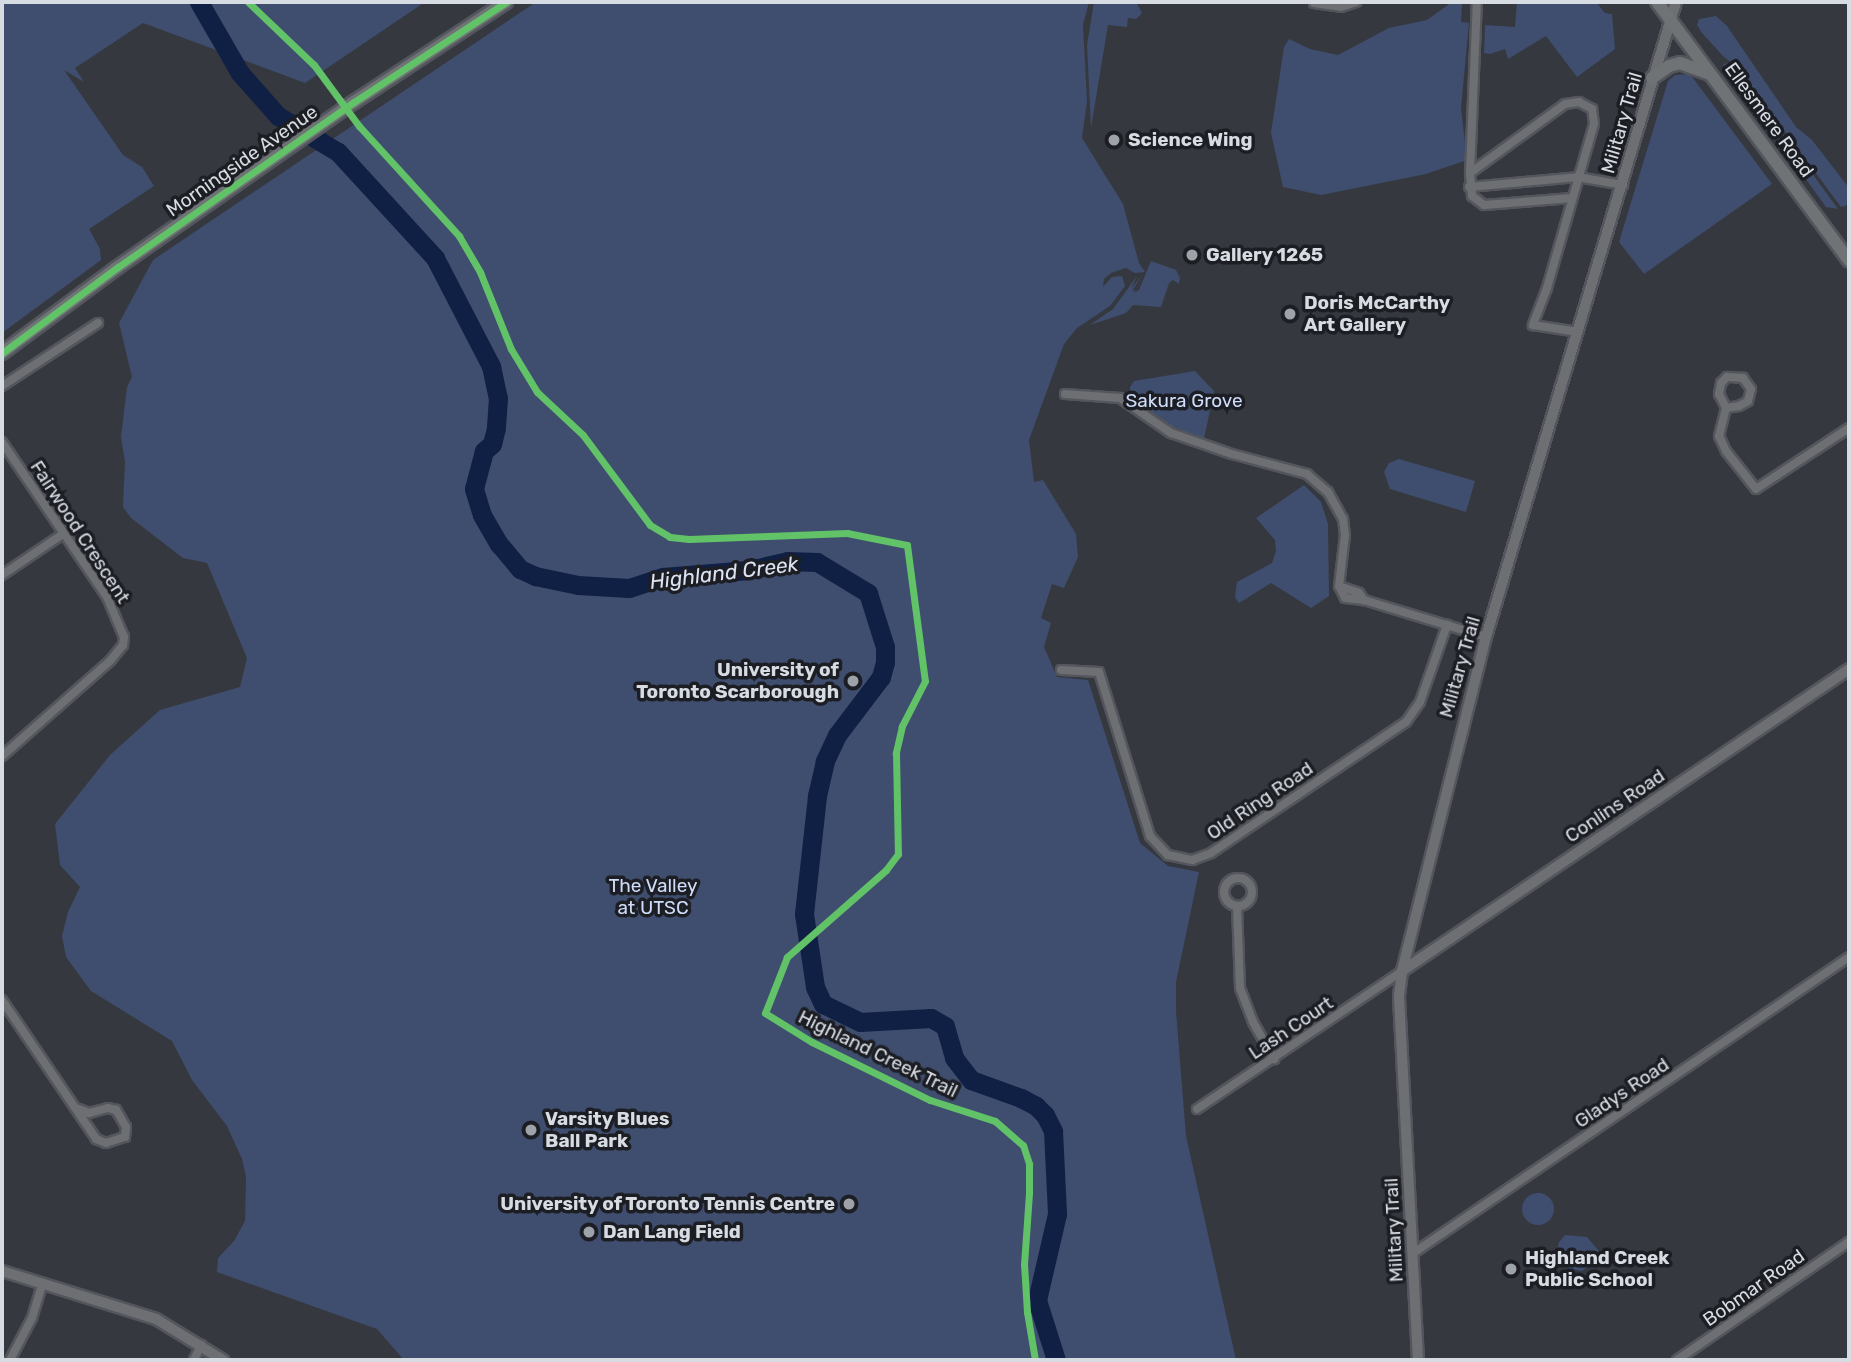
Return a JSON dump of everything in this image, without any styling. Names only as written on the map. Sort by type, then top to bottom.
[{"type":"main road","name":"Morningside Avenue","points":[[2,353],[140,252],[355,102],[506,2]]},
{"type":"main road","name":"Ellesmere Road","points":[[1657,2],[1849,261]]},
{"type":"main road","points":[[1652,78],[1680,63],[1711,75]]},
{"type":"street","points":[[1314,3],[1341,7],[1356,2]]},
{"type":"street","points":[[1477,2],[1469,187],[1472,196],[1484,205],[1572,198]]},
{"type":"street","name":"Military Trail","points":[[1419,1360],[1399,996],[1402,971],[1486,637],[1676,2]]},
{"type":"street","points":[[1470,173],[1565,104],[1579,102],[1592,109],[1595,121],[1547,288],[1533,325],[1578,332]]},
{"type":"street","points":[[1469,187],[1578,177],[1623,185]]},
{"type":"street","points":[[2,386],[98,323]]},
{"type":"street","points":[[1726,408],[1748,401],[1751,389],[1744,378],[1727,377],[1721,383],[1719,394],[1726,408],[1719,436],[1726,451],[1756,489],[1849,428]]},
{"type":"street","points":[[1065,394],[1120,398],[1171,433],[1315,480],[1328,492],[1343,519],[1345,535],[1339,586],[1359,593],[1361,601],[1486,637]]},
{"type":"street","name":"Fairwood Crescent","points":[[2,442],[120,621],[123,645],[46,720],[2,756]]},
{"type":"street","points":[[2,575],[63,534]]},
{"type":"street","name":"Old Ring Road","points":[[1061,670],[1099,672],[1152,840],[1172,857],[1196,859],[1211,853],[1408,720],[1419,705],[1447,625]]},
{"type":"street","name":"Conlins Road","points":[[1402,971],[1849,669]]},
{"type":"street","points":[[1237,906],[1240,988],[1253,1022],[1274,1059]]},
{"type":"street","name":"Gladys Road","points":[[1412,1254],[1849,957]]},
{"type":"street","name":"Lash Court","points":[[1197,1109],[1402,971]]},
{"type":"street","points":[[2,1000],[79,1110],[96,1139],[106,1143],[125,1137],[126,1127],[116,1110],[108,1108],[89,1113],[79,1110]]},
{"type":"street","name":"Bobmar Road","points":[[1677,1360],[1849,1242]]},
{"type":"street","points":[[2,1270],[141,1313],[223,1360]]},
{"type":"street","points":[[10,1360],[32,1318],[43,1283]]},
{"type":"street","points":[[194,1360],[201,1345]]},
{"type":"green space","points":[[2,2],[425,2],[305,83],[143,23],[75,68],[84,82],[64,70],[123,155],[142,167],[154,186],[89,229],[100,249],[101,260],[2,333]]},
{"type":"green space","name":"The Valley at UTSC","points":[[536,2],[1089,2],[1083,25],[1087,101],[1082,138],[1123,204],[1139,263],[1145,272],[1135,273],[1126,268],[1111,273],[1104,279],[1103,287],[1112,277],[1122,276],[1125,286],[1110,306],[1077,328],[1064,344],[1029,440],[1034,482],[1043,480],[1076,534],[1078,557],[1064,588],[1052,584],[1041,618],[1051,623],[1044,647],[1057,677],[1088,680],[1140,843],[1168,866],[1199,872],[1176,982],[1176,1011],[1186,1136],[1236,1360],[404,1360],[377,1329],[217,1272],[218,1258],[234,1241],[245,1221],[246,1177],[242,1159],[227,1126],[192,1080],[172,1041],[91,991],[66,957],[62,936],[68,912],[80,887],[60,865],[55,824],[110,755],[160,710],[240,687],[247,658],[207,563],[183,558],[131,518],[123,507],[125,462],[121,437],[127,387],[132,377],[119,323],[153,260]]},
{"type":"green space","points":[[1094,2],[1136,2],[1142,13],[1136,19],[1128,18],[1127,27],[1108,25],[1091,128],[1087,45]]},
{"type":"green space","points":[[1452,2],[1462,2],[1461,22],[1469,23],[1461,108],[1467,160],[1426,174],[1321,195],[1283,187],[1271,133],[1284,47],[1289,39],[1310,49],[1338,55],[1389,28],[1427,20]]},
{"type":"green space","points":[[1517,2],[1596,2],[1605,13],[1612,14],[1615,49],[1577,77],[1546,36],[1508,59],[1505,49],[1490,54],[1484,53],[1485,25],[1515,27]]},
{"type":"green space","points":[[1716,16],[1727,26],[1796,127],[1812,140],[1849,188],[1849,203],[1845,206],[1841,207],[1738,68],[1702,33],[1697,25],[1699,19]]},
{"type":"green space","points":[[1726,63],[1737,70],[1838,209],[1826,207],[1723,65]]},
{"type":"green space","points":[[1690,74],[1772,184],[1644,274],[1619,242],[1668,81],[1675,75]]},
{"type":"green space","points":[[1151,261],[1176,270],[1180,278],[1179,284],[1173,280],[1169,283],[1161,307],[1133,305],[1126,313],[1090,325],[1113,309],[1137,276],[1131,289],[1142,275],[1132,291],[1136,290],[1134,293],[1139,290]]},
{"type":"green space","name":"Sakura Grove","points":[[1195,371],[1214,391],[1204,439],[1151,418],[1130,398],[1130,387],[1134,381]]},
{"type":"green space","points":[[1399,459],[1475,481],[1466,512],[1390,489],[1384,472],[1389,463]]},
{"type":"green space","points":[[1304,485],[1321,502],[1328,524],[1329,596],[1311,608],[1271,583],[1239,603],[1235,597],[1237,582],[1272,563],[1276,551],[1275,540],[1256,518]]},
{"type":"green space","points":[[1538,1193],[1549,1198],[1554,1209],[1549,1220],[1538,1225],[1527,1220],[1522,1209],[1527,1198]]},
{"type":"green space","points":[[1565,1235],[1587,1237],[1599,1251],[1599,1258],[1582,1271],[1562,1264],[1557,1251],[1559,1242]]},
{"type":"waterway","name":"Highland Creek","points":[[199,2],[240,73],[278,116],[338,152],[435,258],[491,366],[498,398],[496,428],[492,444],[484,451],[474,489],[482,515],[499,544],[520,569],[535,576],[578,585],[629,588],[663,577],[749,570],[787,561],[817,562],[868,593],[885,647],[885,662],[881,677],[837,735],[825,761],[817,796],[804,914],[815,987],[823,1004],[860,1022],[931,1018],[945,1026],[954,1058],[971,1080],[1021,1098],[1036,1106],[1045,1115],[1053,1131],[1057,1214],[1037,1300],[1056,1360]]},
{"type":"cycle path","name":"Highland Creek Trail","points":[[248,2],[314,65],[359,126],[459,236],[480,272],[511,349],[537,392],[583,435],[650,525],[670,537],[689,539],[847,533],[907,545],[925,681],[902,726],[896,753],[898,854],[886,870],[787,957],[765,1013],[812,1042],[930,1100],[995,1121],[1023,1145],[1029,1164],[1024,1264],[1027,1312],[1035,1360]]},
{"type":"cycle path","points":[[2,353],[118,267],[354,102],[506,2]]},
{"type":"place","name":"Science Wing","points":[[1114,140]]},
{"type":"place","name":"Gallery 1265","points":[[1192,255]]},
{"type":"place","name":"Doris McCarthy Art Gallery","points":[[1290,314]]},
{"type":"place","name":"University of Toronto Scarborough","points":[[853,681]]},
{"type":"place","name":"Varsity Blues Ball Park","points":[[531,1130]]},
{"type":"place","name":"University of Toronto Tennis Centre","points":[[849,1204]]},
{"type":"place","name":"Dan Lang Field","points":[[589,1232]]},
{"type":"place","name":"Highland Creek Public School","points":[[1511,1269]]}]
